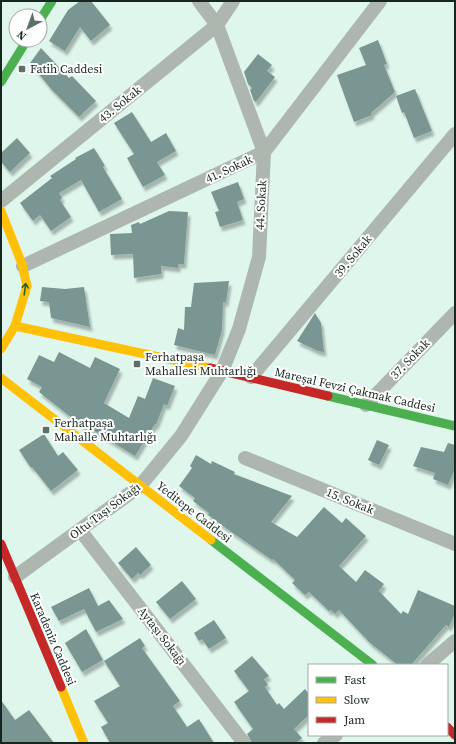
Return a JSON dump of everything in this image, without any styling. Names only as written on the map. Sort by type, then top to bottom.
[{"type":"street","name":"44. Sokak","points":[[199,1],[216,25],[264,152],[259,257],[239,329],[222,371]]},
{"type":"street","name":"43. Sokak","points":[[1,201],[216,25],[233,1]]},
{"type":"street","name":"41. Sokak","points":[[22,266],[264,152],[380,1]]},
{"type":"street","points":[[1,82],[22,48]]},
{"type":"street","name":"39. Sokak","points":[[251,377],[455,134]]},
{"type":"street","points":[[1,211],[22,266],[27,286],[16,326],[1,349]]},
{"type":"street","name":"37. Sokak","points":[[366,405],[455,313]]},
{"type":"street","name":"Mareşal Fevzi Çakmak Caddesi","points":[[16,326],[251,377],[455,426]]},
{"type":"street","name":"Oltu Taşı Sokağı","points":[[15,577],[140,486],[181,436],[222,371]]},
{"type":"street","name":"Yeditepe Caddesi","points":[[1,378],[372,664]]},
{"type":"street","name":"15. Sokak","points":[[245,458],[455,544]]},
{"type":"street","name":"Aytaşı Sokağı","points":[[80,530],[244,743]]},
{"type":"street","name":"Karadeniz Caddesi","points":[[1,544],[84,743]]},
{"type":"street","points":[[428,664],[455,641]]},
{"type":"building","points":[[80,1],[91,1],[110,25],[91,41],[80,27],[65,51],[49,41],[68,10]]},
{"type":"building","points":[[378,40],[387,64],[384,65],[395,92],[371,113],[372,115],[354,122],[337,75],[366,65],[359,48]]},
{"type":"building","points":[[41,48],[69,78],[72,76],[96,101],[79,117],[51,89],[30,63]]},
{"type":"building","points":[[258,54],[272,65],[267,71],[275,77],[256,102],[254,101],[250,90],[252,88],[248,84],[244,72]]},
{"type":"building","points":[[415,89],[432,131],[414,138],[396,96]]},
{"type":"building","points":[[132,112],[151,142],[166,133],[176,151],[157,162],[165,175],[143,187],[127,158],[134,154],[114,123]]},
{"type":"building","points":[[17,138],[30,153],[10,172],[1,162],[1,153]]},
{"type":"building","points":[[94,148],[105,166],[103,167],[122,199],[99,212],[81,180],[59,193],[62,198],[60,200],[71,217],[51,231],[40,215],[33,221],[20,203],[52,178],[50,176],[76,159],[75,158]]},
{"type":"building","points":[[238,182],[244,199],[237,202],[243,220],[220,227],[215,212],[219,211],[211,192]]},
{"type":"building","points":[[169,211],[188,212],[184,264],[178,264],[178,268],[161,266],[161,274],[134,278],[133,254],[111,255],[110,234],[132,233],[131,225],[139,222],[140,224]]},
{"type":"building","points":[[229,281],[226,302],[223,302],[222,330],[215,355],[174,345],[178,328],[184,330],[185,307],[191,307],[194,283]]},
{"type":"building","points":[[42,287],[65,289],[84,287],[90,327],[51,318],[49,302],[40,301]]},
{"type":"building","points":[[315,313],[321,323],[324,352],[318,351],[297,341]]},
{"type":"building","points":[[59,352],[90,368],[95,357],[120,369],[104,403],[129,418],[138,396],[145,399],[153,378],[175,386],[167,406],[164,404],[156,425],[155,424],[135,456],[88,427],[86,429],[39,392],[42,387],[27,379],[39,355],[54,362]]},
{"type":"building","points":[[44,434],[58,456],[63,452],[78,470],[51,491],[32,467],[31,468],[19,450]]},
{"type":"building","points":[[377,440],[389,445],[379,465],[368,460]]},
{"type":"building","points":[[448,443],[455,445],[455,469],[448,485],[433,479],[435,473],[413,466],[421,447],[444,452]]},
{"type":"building","points":[[196,455],[211,464],[212,461],[235,472],[234,474],[292,496],[271,522],[297,537],[324,507],[342,523],[346,518],[366,536],[339,566],[356,582],[365,570],[384,584],[379,591],[401,614],[403,611],[408,614],[418,590],[455,606],[455,613],[449,627],[446,625],[412,664],[397,664],[370,643],[339,610],[335,614],[331,610],[329,611],[309,592],[305,595],[292,583],[295,580],[273,559],[272,560],[230,531],[208,515],[209,513],[193,501],[195,498],[179,486],[192,468],[190,466]]},
{"type":"building","points":[[136,547],[151,565],[140,575],[138,573],[132,579],[118,563]]},
{"type":"building","points":[[182,581],[196,599],[170,619],[156,602]]},
{"type":"building","points":[[89,588],[98,606],[109,600],[123,619],[96,632],[84,609],[59,621],[51,607]]},
{"type":"building","points":[[214,620],[226,638],[209,649],[202,639],[199,641],[194,633]]},
{"type":"building","points":[[86,629],[103,660],[82,672],[65,643]]},
{"type":"building","points":[[140,638],[145,646],[142,648],[180,701],[173,706],[187,727],[199,719],[214,743],[110,743],[101,727],[108,723],[94,701],[120,686],[104,661]]},
{"type":"building","points":[[252,656],[269,676],[264,679],[268,685],[265,687],[277,705],[279,703],[284,709],[305,689],[308,693],[308,716],[294,729],[302,738],[296,743],[252,743],[247,734],[253,729],[234,702],[249,691],[234,671]]},
{"type":"building","points":[[1,700],[15,720],[29,710],[54,743],[1,743]]},
{"type":"traffic: fast","points":[[48,8],[52,1]]},
{"type":"traffic: fast","points":[[1,82],[22,48]]},
{"type":"traffic: fast","points":[[328,396],[455,426]]},
{"type":"traffic: fast","points":[[211,540],[372,664]]},
{"type":"traffic: slow","points":[[1,211],[22,264],[27,286],[15,326],[1,349]]},
{"type":"traffic: slow","points":[[15,326],[210,368]]},
{"type":"traffic: slow","points":[[1,378],[211,540]]},
{"type":"traffic: slow","points":[[61,687],[84,743]]},
{"type":"traffic: jam","points":[[210,368],[328,396]]},
{"type":"traffic: jam","points":[[1,544],[61,687]]},
{"type":"traffic: jam","points":[[448,728],[455,735]]},
{"type":"place","name":"Fatih Caddesi","points":[[22,69]]},
{"type":"place","name":"Ferhatpaşa Mahallesi Muhtarlığı","points":[[137,364]]},
{"type":"place","name":"Ferhatpaşa Mahalle Muhtarlığı","points":[[46,430]]}]
